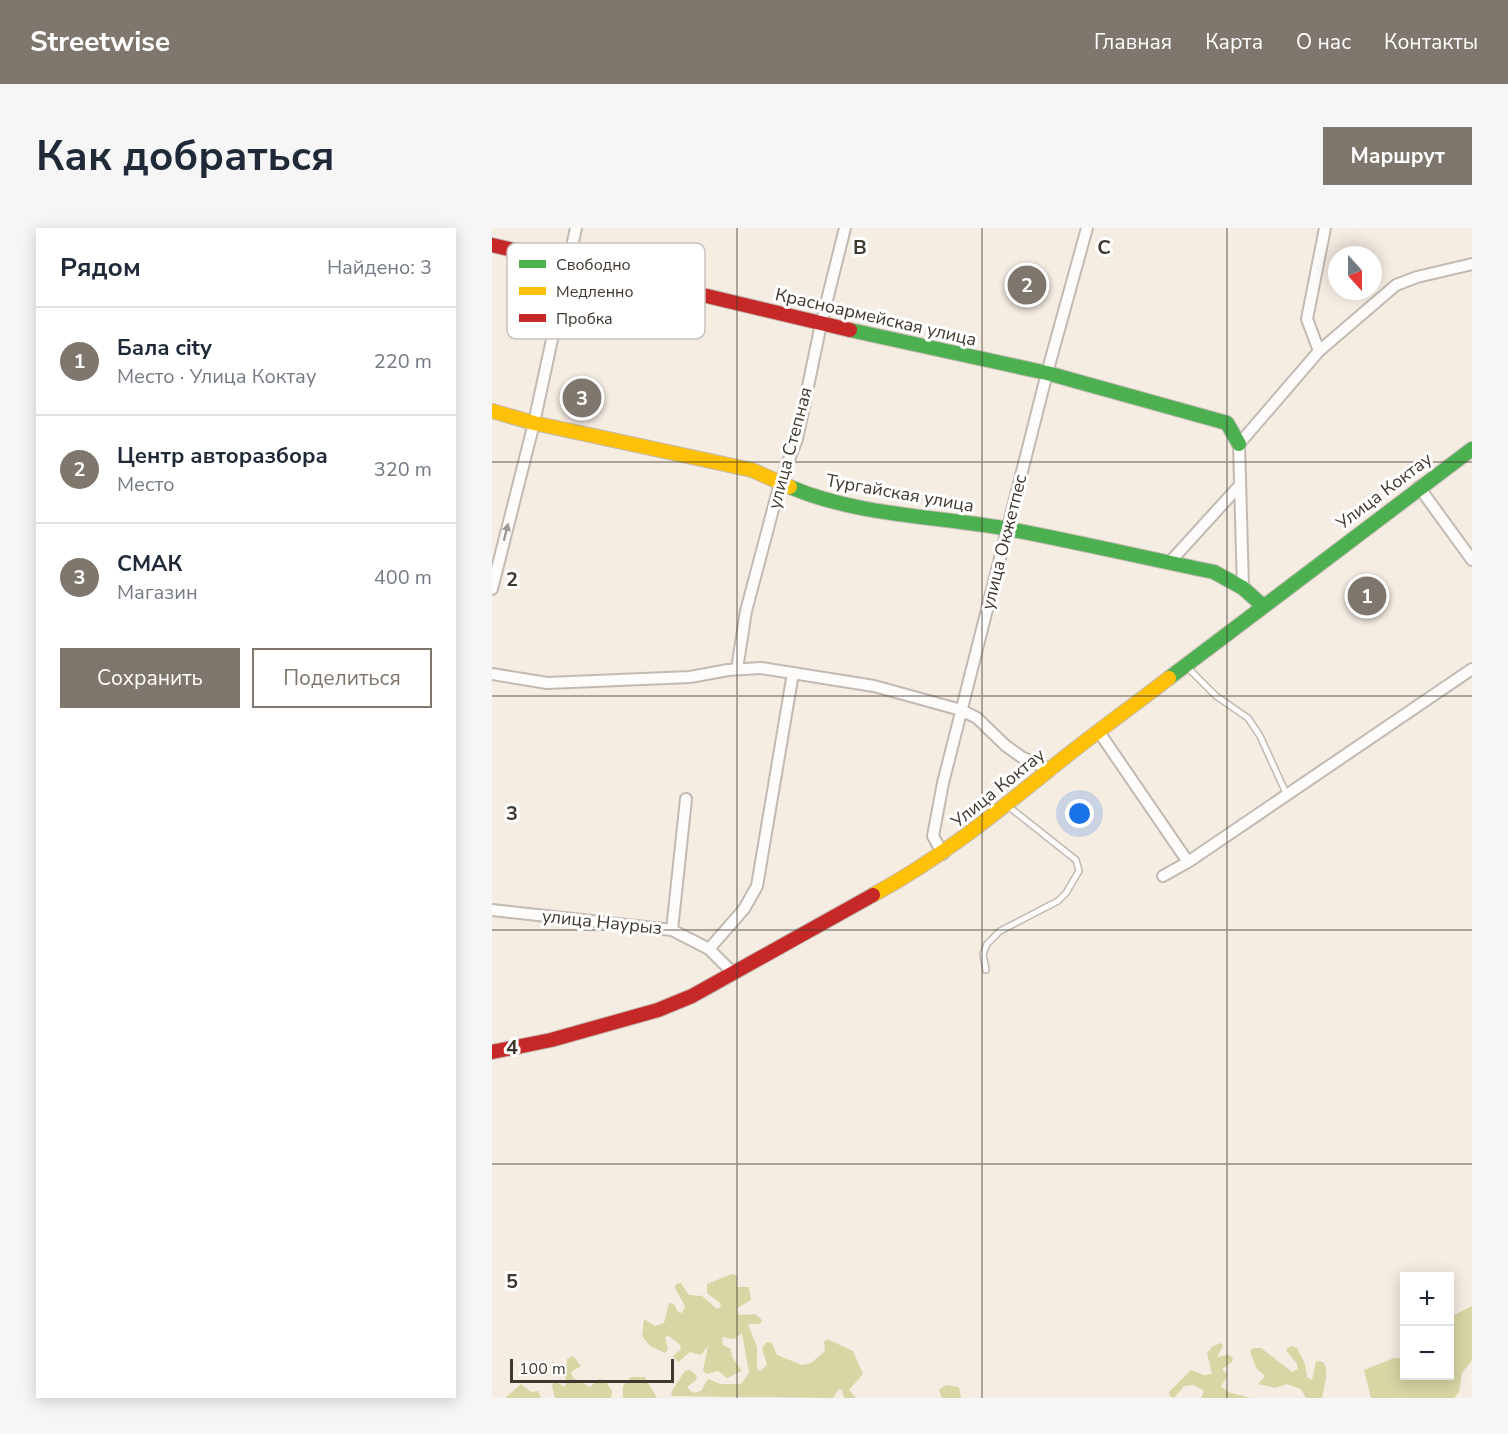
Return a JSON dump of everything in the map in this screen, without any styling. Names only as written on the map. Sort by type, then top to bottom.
[{"type":"street","points":[[573,243],[576,228]]},
{"type":"street","name":"улица Степная","points":[[737,669],[746,611],[780,483],[797,439],[820,324],[845,228]]},
{"type":"street","name":"улица Окжетпес","points":[[943,854],[933,836],[934,823],[1047,373],[1087,228]]},
{"type":"street","points":[[1319,351],[1307,319],[1325,228]]},
{"type":"street","name":"Красноармейская улица","points":[[492,245],[507,249]]},
{"type":"street","points":[[1243,588],[1239,444],[1319,351],[1396,285],[1417,277],[1472,264]]},
{"type":"street","name":"Красноармейская улица","points":[[705,296],[820,324],[1047,373],[1227,423],[1239,444]]},
{"type":"street","points":[[492,589],[534,423],[552,339]]},
{"type":"street","name":"Тургайская улица","points":[[492,411],[534,423],[752,470],[811,496],[847,505],[1008,529],[1214,572],[1243,588],[1263,606]]},
{"type":"street","name":"Улица Коктау","points":[[492,1052],[551,1040],[658,1010],[692,996],[943,854],[1050,769],[1472,449]]},
{"type":"street","points":[[1169,563],[1240,485]]},
{"type":"street","points":[[1419,487],[1472,560]]},
{"type":"street","points":[[492,674],[547,683],[690,677],[737,669],[761,668],[874,686],[961,710],[977,718],[1006,746],[1023,758],[1050,769]]},
{"type":"street","points":[[1163,876],[1188,862],[1286,793],[1472,669]]},
{"type":"street","points":[[709,949],[744,909],[757,886],[793,673]]},
{"type":"street","points":[[1099,732],[1188,862]]},
{"type":"street","points":[[672,930],[686,799]]},
{"type":"street","name":"улица Наурыз","points":[[492,910],[672,930],[709,949],[734,973]]},
{"type":"lane","points":[[1185,666],[1216,696],[1248,718],[1260,736],[1286,793]]},
{"type":"lane","points":[[986,970],[983,954],[993,936],[1058,901],[1066,893],[1079,871],[1076,860],[1007,805]]},
{"type":"shaded area","points":[[732,1274],[737,1275],[737,1287],[749,1287],[751,1300],[737,1308],[737,1313],[740,1315],[755,1314],[762,1320],[760,1324],[748,1324],[757,1347],[757,1368],[760,1371],[767,1365],[762,1348],[767,1342],[772,1343],[777,1355],[802,1365],[811,1363],[825,1351],[824,1342],[827,1339],[853,1351],[863,1374],[849,1390],[856,1398],[844,1398],[842,1390],[839,1389],[833,1398],[672,1396],[671,1392],[685,1371],[690,1370],[697,1376],[696,1380],[687,1387],[693,1393],[701,1391],[708,1379],[720,1384],[741,1384],[749,1373],[742,1333],[734,1339],[722,1337],[723,1345],[731,1349],[732,1357],[742,1371],[727,1378],[718,1371],[706,1374],[703,1370],[708,1346],[701,1355],[690,1352],[678,1362],[673,1356],[681,1346],[669,1336],[665,1337],[668,1350],[665,1353],[650,1346],[642,1336],[644,1319],[655,1326],[664,1323],[669,1303],[674,1304],[678,1312],[682,1313],[685,1306],[675,1288],[676,1284],[681,1283],[689,1295],[702,1296],[717,1309],[721,1307],[720,1303],[707,1293],[707,1284]]},
{"type":"shaded area","points":[[1472,1306],[1472,1360],[1462,1373],[1459,1392],[1454,1398],[1371,1398],[1364,1370],[1394,1358],[1400,1358],[1400,1380],[1454,1380],[1454,1315]]},
{"type":"shaded area","points":[[1221,1343],[1223,1346],[1217,1357],[1229,1355],[1233,1358],[1232,1362],[1222,1369],[1228,1375],[1221,1386],[1228,1392],[1250,1398],[1201,1398],[1204,1391],[1193,1385],[1184,1386],[1174,1398],[1170,1396],[1169,1392],[1191,1370],[1204,1375],[1212,1374],[1207,1353],[1213,1346]]},
{"type":"shaded area","points":[[1291,1346],[1297,1348],[1305,1364],[1307,1377],[1312,1380],[1316,1361],[1323,1362],[1326,1367],[1322,1398],[1306,1398],[1301,1389],[1287,1384],[1275,1388],[1258,1384],[1265,1376],[1256,1368],[1250,1351],[1254,1348],[1261,1348],[1292,1372],[1298,1369],[1297,1364],[1286,1350]]},
{"type":"shaded area","points":[[573,1356],[581,1366],[571,1372],[573,1378],[590,1387],[599,1379],[605,1380],[612,1391],[611,1398],[555,1398],[552,1386],[555,1381],[565,1387],[567,1359]]},
{"type":"shaded area","points":[[631,1377],[645,1377],[657,1398],[623,1398],[623,1386]]},
{"type":"shaded area","points":[[521,1384],[531,1392],[538,1391],[541,1398],[505,1398]]},
{"type":"shaded area","points":[[946,1385],[959,1387],[961,1398],[942,1398],[939,1390]]},
{"type":"traffic: fast","points":[[850,330],[1047,373],[1227,423],[1239,444]]},
{"type":"traffic: fast","points":[[1169,678],[1472,449]]},
{"type":"traffic: fast","points":[[790,487],[816,497],[870,510],[1009,529],[1214,572],[1243,588],[1263,606]]},
{"type":"traffic: slow","points":[[492,411],[534,423],[752,470],[790,487]]},
{"type":"traffic: slow","points":[[873,895],[964,837],[1169,678]]},
{"type":"traffic: jam","points":[[492,245],[507,249]]},
{"type":"traffic: jam","points":[[705,296],[850,330]]},
{"type":"traffic: jam","points":[[492,1052],[551,1040],[658,1010],[692,996],[873,895]]},
{"type":"place","name":"Центр авторазбора","points":[[1027,285]]},
{"type":"place","name":"СМАК","points":[[582,398]]},
{"type":"place","name":"Бала city","points":[[1367,596]]}]
